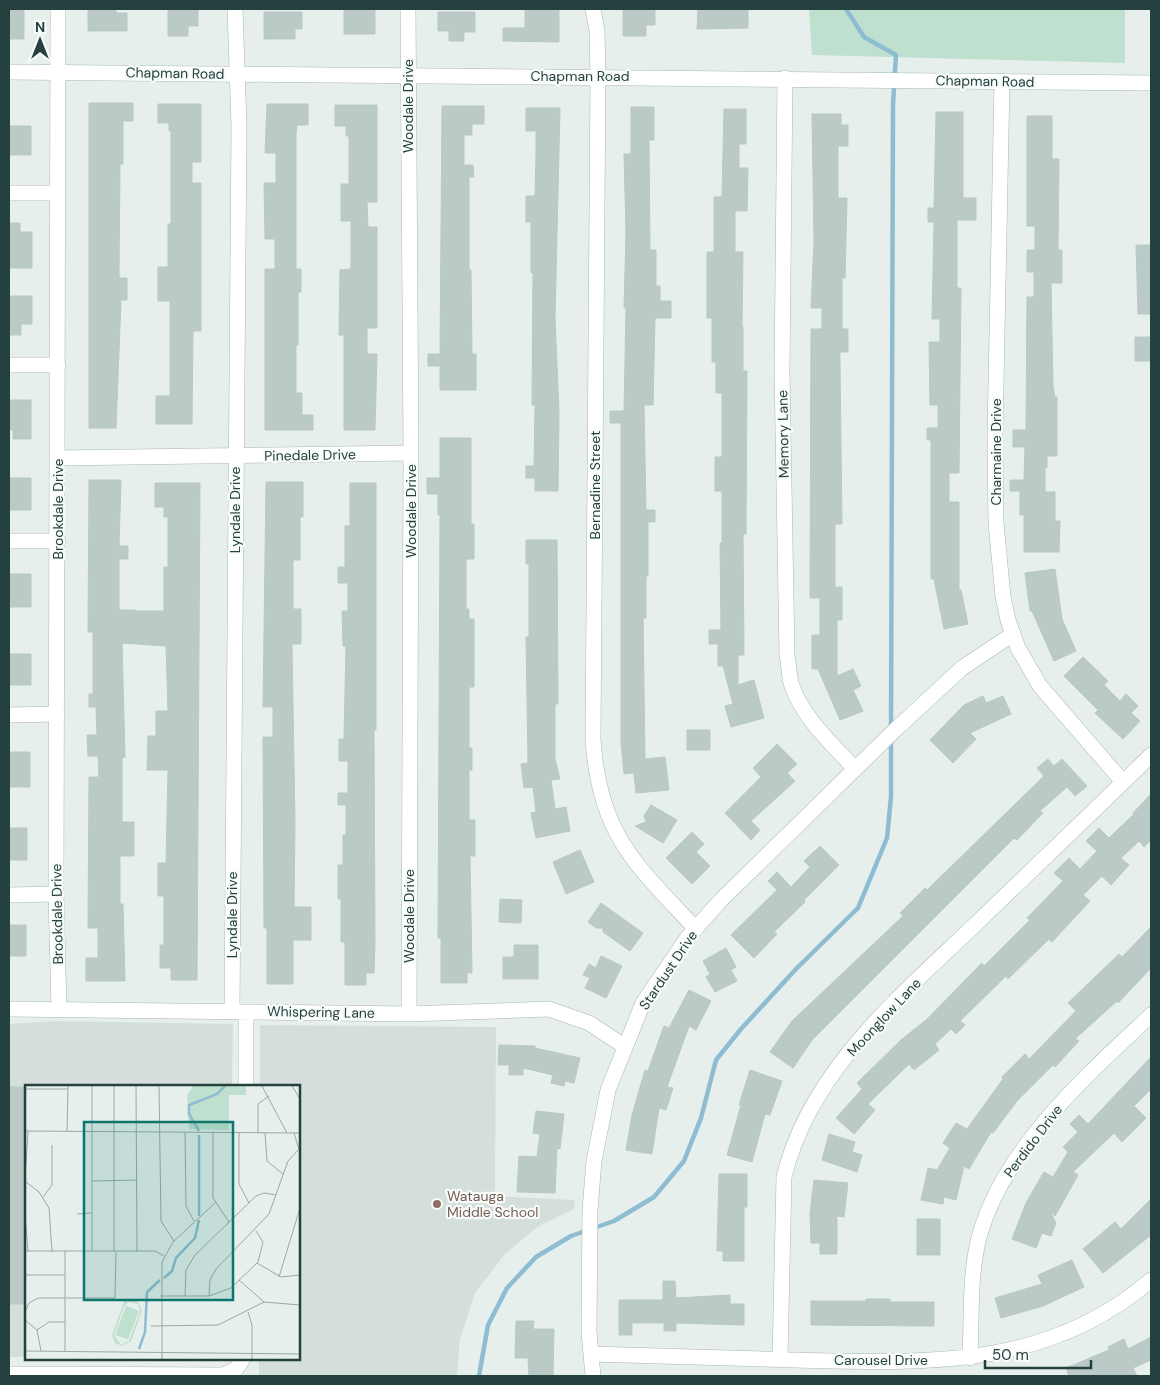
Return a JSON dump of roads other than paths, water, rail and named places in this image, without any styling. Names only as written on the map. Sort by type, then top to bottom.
[{"type":"street","name":"Brookdale Drive","points":[[58,9],[56,894],[59,1009]]},
{"type":"street","name":"Lyndale Drive","points":[[235,9],[239,125],[235,456],[239,1012],[246,1085]]},
{"type":"street","name":"Woodale Drive","points":[[408,9],[411,453],[409,1014]]},
{"type":"street","name":"Bernadine Street","points":[[593,9],[597,31],[598,76],[593,740],[595,772],[610,821],[622,845],[637,866],[696,929]]},
{"type":"street","name":"Chapman Road","points":[[9,72],[598,76],[1151,83]]},
{"type":"street","name":"Memory Lane","points":[[785,78],[782,371],[788,656],[791,682],[799,700],[814,722],[854,769]]},
{"type":"street","name":"Charmaine Drive","points":[[1002,81],[995,426],[996,523],[1002,597],[1013,634],[1040,686],[1123,782]]},
{"type":"street","points":[[9,193],[58,193]]},
{"type":"street","points":[[9,365],[58,365]]},
{"type":"street","name":"Pinedale Drive","points":[[58,458],[411,453]]},
{"type":"street","points":[[9,541],[58,541]]},
{"type":"street","name":"Stardust Drive","points":[[593,1376],[589,1332],[590,1210],[599,1123],[608,1090],[624,1046],[643,1003],[696,929],[722,900],[917,709],[962,668],[1013,634]]},
{"type":"street","points":[[9,715],[57,714]]},
{"type":"street","name":"Moonglow Lane","points":[[780,1359],[784,1177],[791,1150],[803,1121],[822,1089],[862,1037],[930,968],[1151,755]]},
{"type":"street","points":[[9,895],[56,894]]},
{"type":"street","name":"Whispering Lane","points":[[9,1009],[409,1014],[549,1009],[589,1024],[624,1046]]},
{"type":"street","name":"Perdido Drive","points":[[970,1358],[975,1263],[980,1234],[1006,1176],[1027,1145],[1064,1100],[1151,1015]]},
{"type":"street","name":"Carousel Drive","points":[[591,1354],[860,1361],[970,1358],[1042,1342],[1107,1312],[1151,1280]]},
{"type":"street","points":[[9,1374],[222,1374],[240,1364]]},
{"type":"waterway","points":[[846,9],[864,37],[896,55],[893,104],[891,728]]},
{"type":"waterway","points":[[479,1376],[488,1325],[507,1288],[536,1257],[571,1236],[614,1221],[654,1197],[684,1161],[701,1118],[716,1060],[741,1029],[796,969],[858,908],[887,838],[891,797],[891,738]]},
{"type":"place","name":"Watauga Middle School","points":[[437,1204]]}]
